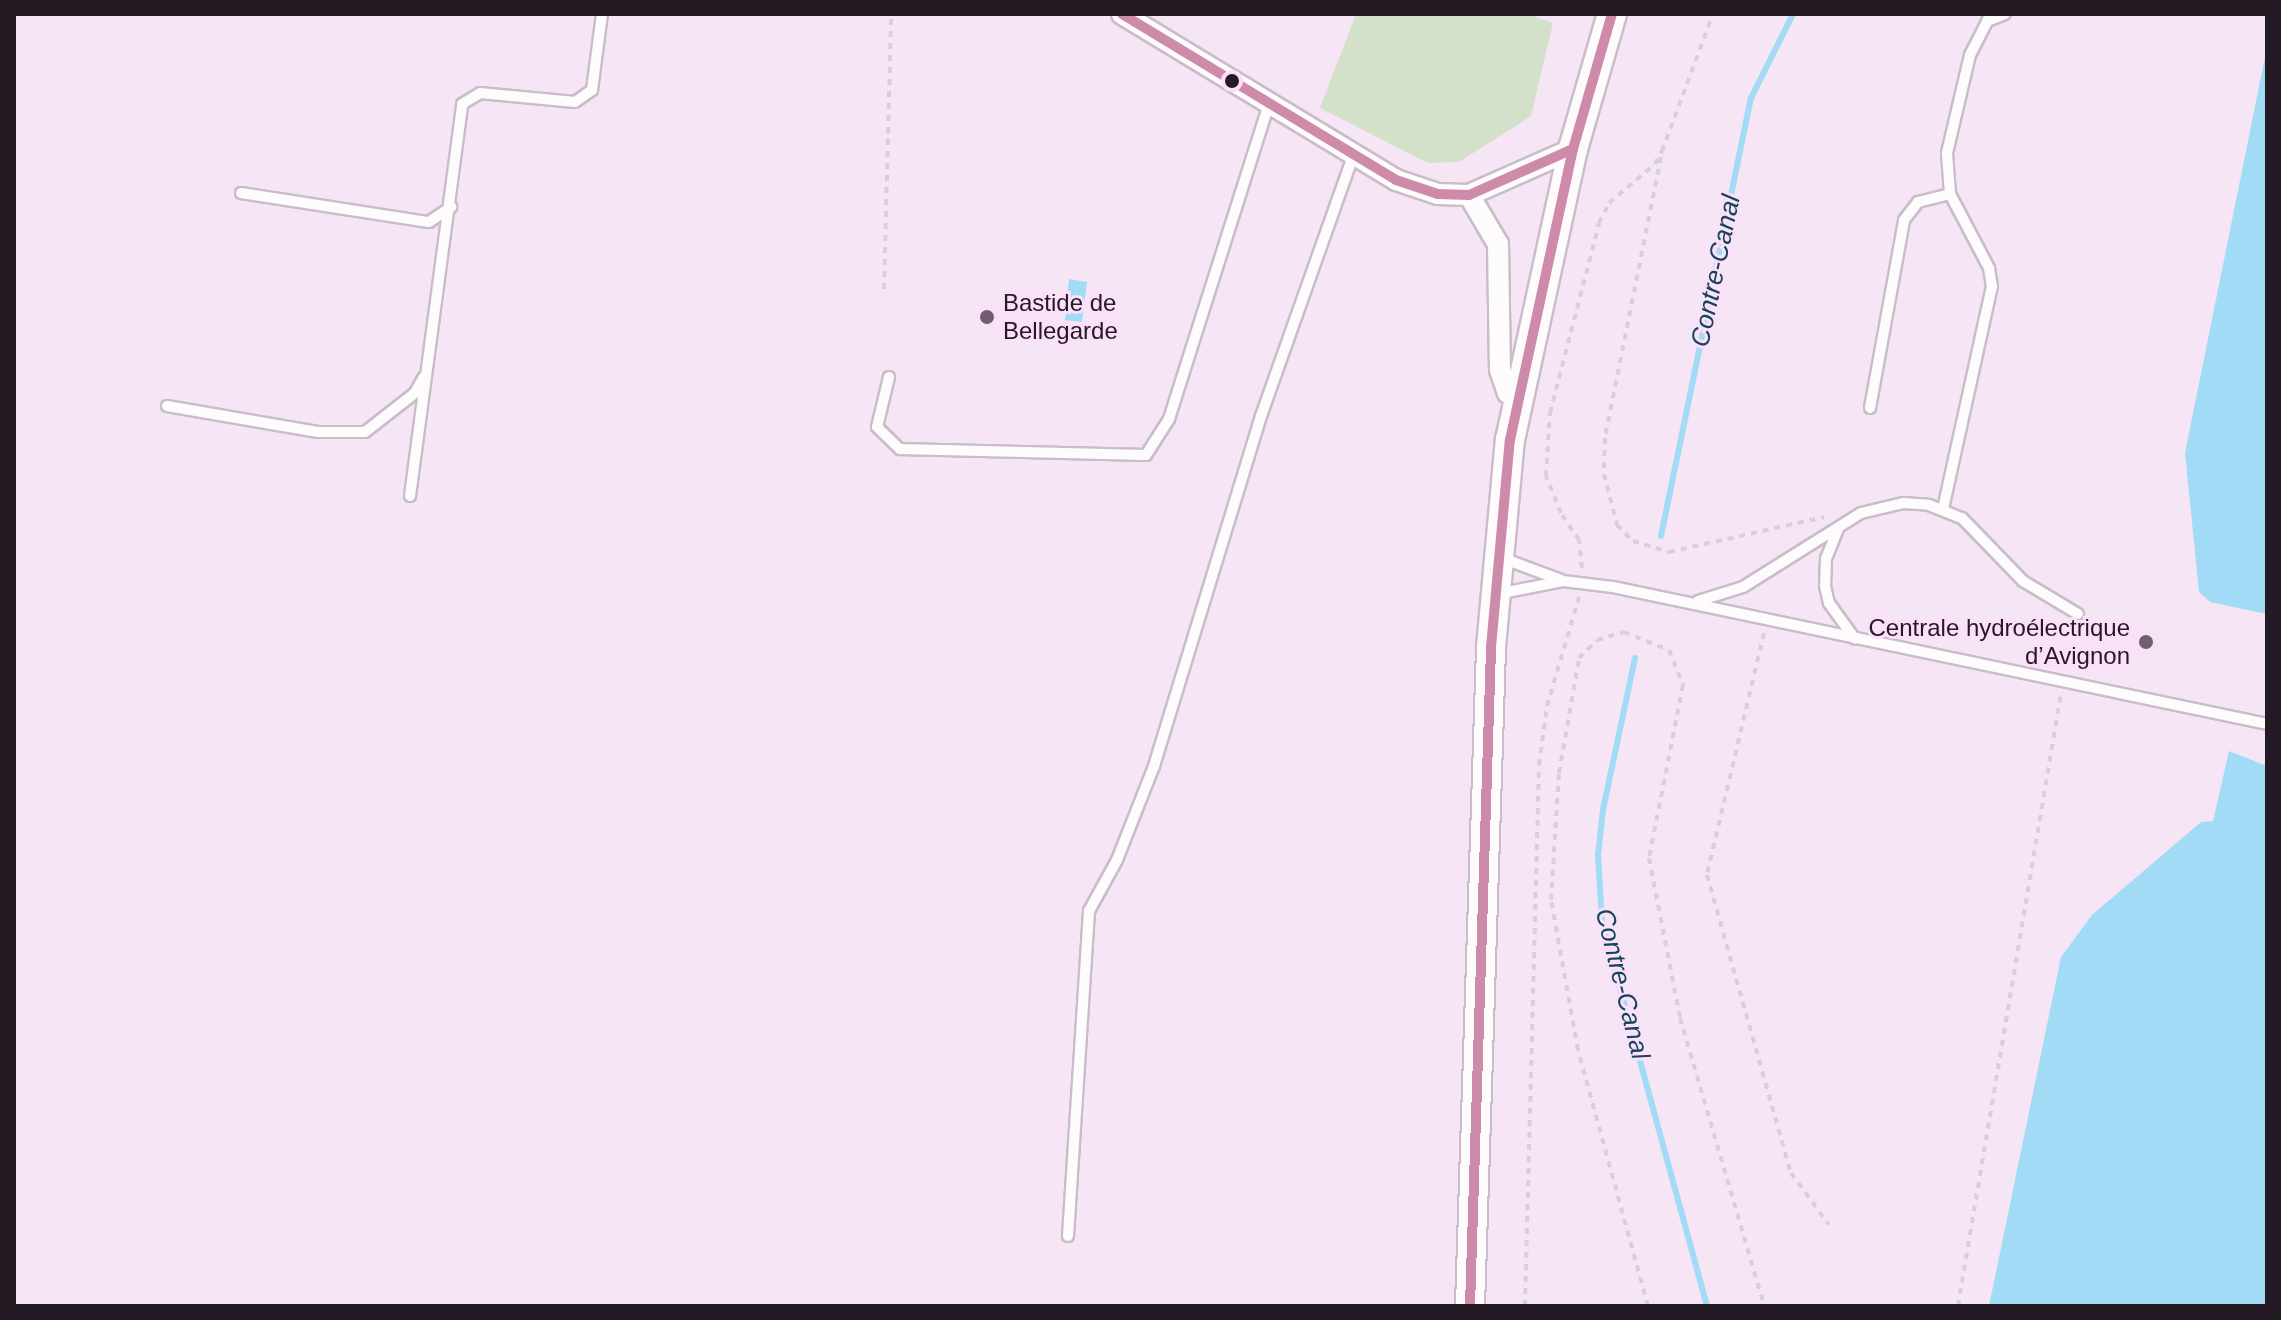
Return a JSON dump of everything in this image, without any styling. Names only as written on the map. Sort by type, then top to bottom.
[{"type":"street","points":[[1122,14],[1396,180],[1438,194],[1469,195],[1573,149]]},
{"type":"street","points":[[1470,1306],[1494,595],[1498,557],[1517,399],[1573,149],[1612,14]]},
{"type":"street","points":[[1469,195],[1498,244],[1500,370],[1508,393],[1517,399]]},
{"type":"lane","points":[[410,496],[451,207],[462,104],[480,93],[575,102],[592,90],[602,14]]},
{"type":"lane","points":[[1943,509],[1992,287],[1989,268],[1950,194],[1949,137],[1970,55],[1989,17],[2005,14]]},
{"type":"lane","points":[[889,377],[877,427],[900,449],[1146,455],[1169,419],[1269,104]]},
{"type":"lane","points":[[1068,1236],[1089,911],[1117,860],[1154,766],[1261,416],[1354,154]]},
{"type":"lane","points":[[241,193],[429,222],[451,207]]},
{"type":"lane","points":[[1870,408],[1904,220],[1918,202],[1950,194]]},
{"type":"lane","points":[[167,406],[318,432],[365,432],[415,393],[427,372]]},
{"type":"lane","points":[[1684,601],[1724,596],[1839,527],[1889,504],[1943,509],[1975,528],[2023,581],[2078,614]]},
{"type":"lane","points":[[1839,527],[1826,559],[1825,586],[1829,603],[1855,639]]},
{"type":"lane","points":[[1498,557],[1563,581],[1684,601],[2267,724]]},
{"type":"lane","points":[[1494,595],[1563,581]]},
{"type":"path","points":[[884,289],[891,14]]},
{"type":"path","points":[[1583,567],[1579,540],[1546,476],[1550,413],[1599,223],[1609,203],[1655,164],[1713,14]]},
{"type":"path","points":[[1662,151],[1605,438],[1604,474],[1617,525],[1633,541],[1669,552],[1814,517],[1831,518],[1839,527]]},
{"type":"path","points":[[1525,1306],[1539,765],[1547,706],[1579,594]]},
{"type":"path","points":[[1767,619],[1707,875],[1791,1173],[1829,1225]]},
{"type":"path","points":[[1648,1306],[1578,1050],[1551,900],[1559,773],[1579,658],[1597,640],[1624,632],[1669,650],[1683,685],[1649,858],[1680,1018],[1764,1306]]},
{"type":"path","points":[[1958,1306],[2064,680]]},
{"type":"green space","points":[[1356,14],[1527,14],[1553,23],[1531,116],[1459,162],[1428,163],[1320,108]]},
{"type":"water","points":[[2267,47],[2267,614],[2210,602],[2199,592],[2185,453]]},
{"type":"water","points":[[1069,279],[1087,282],[1082,322],[1065,320]]},
{"type":"water","points":[[2229,751],[2267,766],[2267,1306],[1989,1306],[2061,957],[2092,915],[2201,822],[2213,821]]},
{"type":"waterway","name":"Contre-Canal","points":[[1661,536],[1751,98],[1793,14]]},
{"type":"waterway","name":"Contre-Canal","points":[[1635,658],[1603,810],[1598,855],[1602,922],[1707,1306]]},
{"type":"transit line","points":[[1122,14],[1396,180],[1438,194],[1469,195],[1573,149]]},
{"type":"transit line","points":[[1470,1306],[1491,647],[1510,440],[1573,149],[1612,14]]},
{"type":"place","name":"Bastide de Bellegarde","points":[[987,317]]},
{"type":"place","name":"Centrale hydroélectrique d’Avignon","points":[[2146,642]]}]
